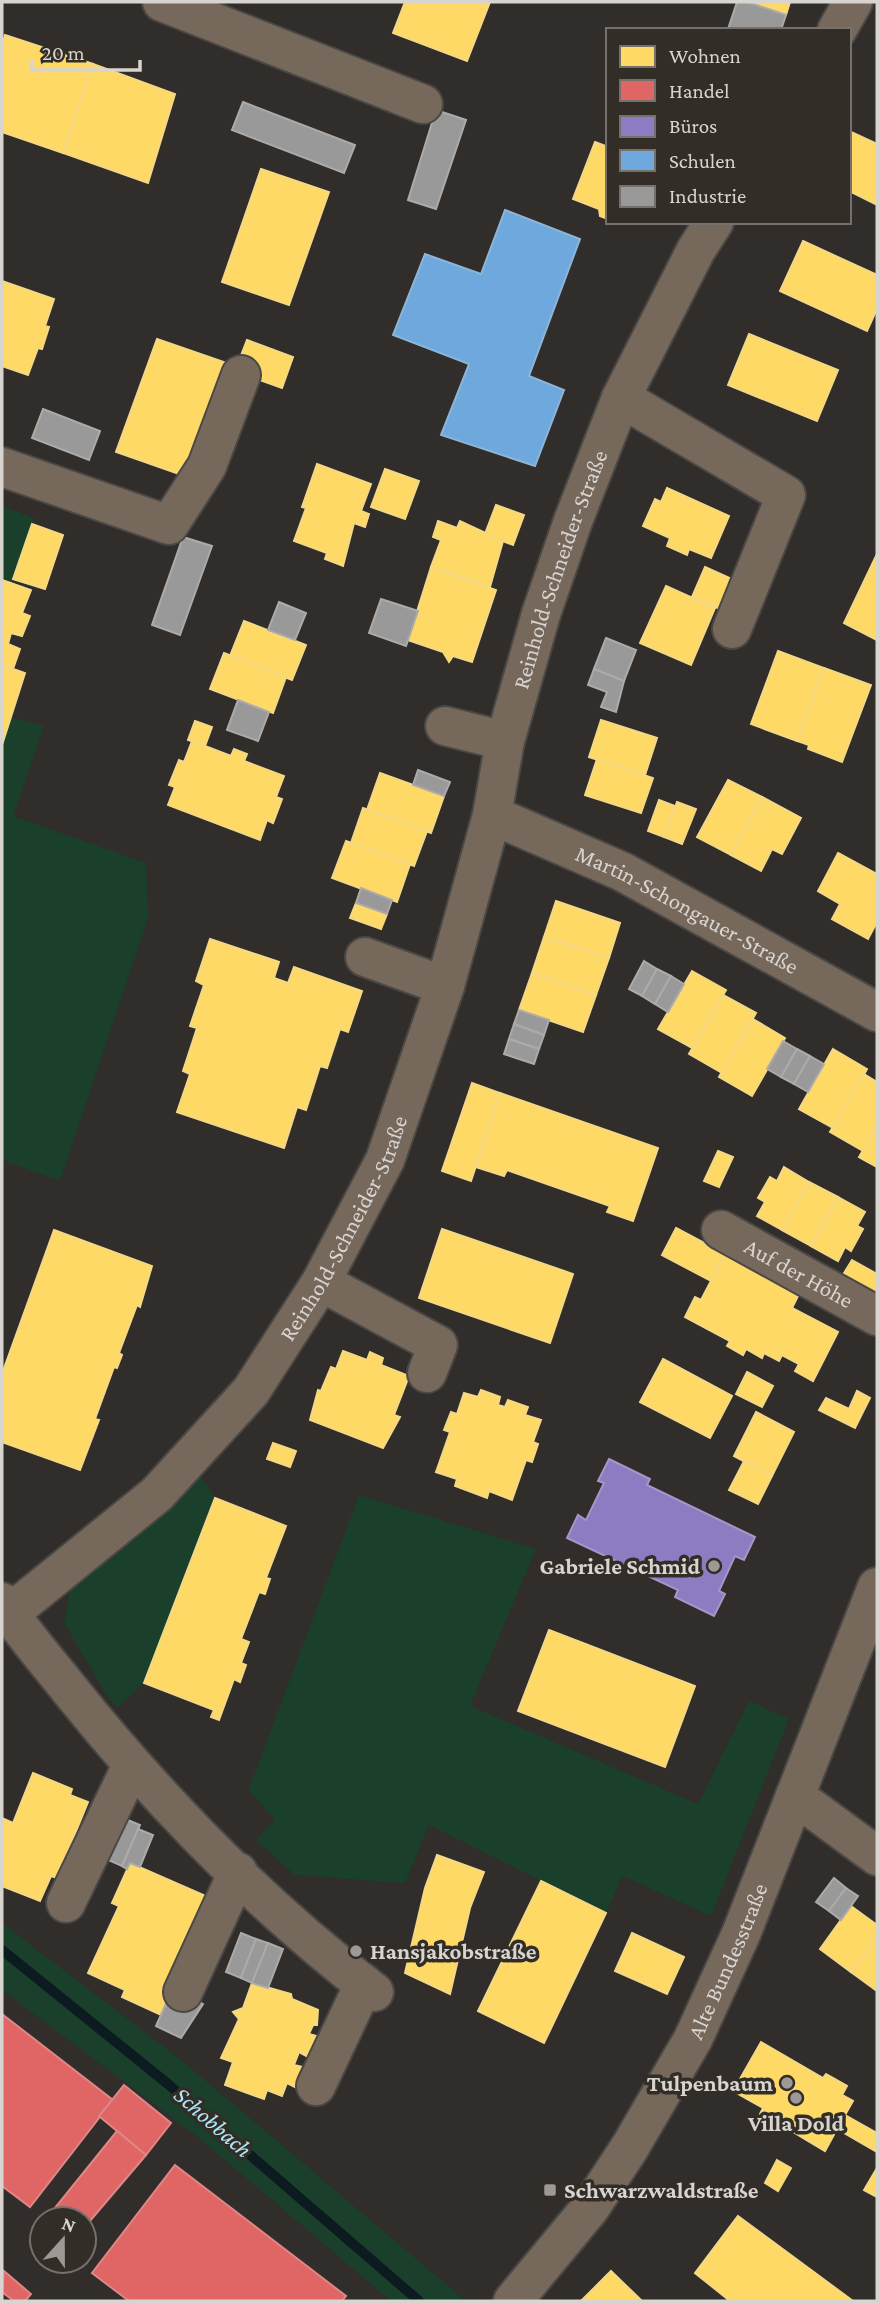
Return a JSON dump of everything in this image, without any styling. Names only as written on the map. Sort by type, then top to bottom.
[{"type":"street","points":[[163,2],[423,104]]},
{"type":"street","points":[[838,28],[853,2]]},
{"type":"street","name":"Reinhold-Schneider-Straße","points":[[6,1608],[157,1494],[251,1391],[321,1282],[385,1160],[445,986],[492,814],[505,741],[545,602],[621,398],[696,250],[713,224]]},
{"type":"street","points":[[2,467],[169,525],[208,466],[241,375]]},
{"type":"street","points":[[621,398],[786,495],[733,629]]},
{"type":"street","points":[[445,726],[505,741]]},
{"type":"street","name":"Martin-Schongauer-Straße","points":[[492,814],[623,873],[877,1012]]},
{"type":"street","points":[[365,957],[445,986]]},
{"type":"street","name":"Auf der Höhe","points":[[721,1230],[877,1316]]},
{"type":"street","points":[[321,1282],[438,1345],[427,1373]]},
{"type":"street","name":"Alte Bundesstraße","points":[[513,2301],[590,2208],[630,2147],[693,2039],[741,1934],[877,1587]]},
{"type":"street","points":[[6,1608],[132,1765],[170,1808],[238,1872],[251,1888],[369,1988],[316,2086]]},
{"type":"street","points":[[66,1903],[132,1765]]},
{"type":"street","points":[[795,1796],[877,1856]]},
{"type":"street","points":[[183,1992],[238,1872]]},
{"type":"green space","points":[[2,506],[34,518],[12,583],[2,580]]},
{"type":"green space","points":[[11,717],[44,726],[13,816],[146,863],[148,919],[60,1181],[2,1160],[2,745]]},
{"type":"green space","points":[[196,1468],[215,1498],[144,1683],[118,1707],[108,1697],[64,1623],[72,1581]]},
{"type":"green space","points":[[359,1495],[536,1549],[470,1706],[698,1804],[749,1701],[789,1719],[711,1916],[623,1876],[606,1913],[429,1825],[405,1883],[295,1875],[256,1840],[275,1819],[248,1791]]},
{"type":"green space","points":[[2,1923],[180,2059],[466,2301],[391,2301],[194,2134],[2,1990]]},
{"type":"building: Wohnen","points":[[405,2],[490,2],[467,61],[393,33]]},
{"type":"building: Wohnen","points":[[748,2],[790,2],[786,15]]},
{"type":"building: Wohnen","points":[[5,35],[93,64],[63,153],[2,132],[2,46]]},
{"type":"building: Wohnen","points":[[93,64],[175,94],[148,183],[63,153]]},
{"type":"building: Wohnen","points":[[851,132],[877,144],[877,205],[851,192]]},
{"type":"building: Wohnen","points":[[595,142],[606,146],[606,218],[600,216],[599,209],[573,199]]},
{"type":"building: Wohnen","points":[[261,169],[329,192],[289,305],[222,282]]},
{"type":"building: Wohnen","points":[[803,241],[877,275],[877,309],[867,331],[780,291]]},
{"type":"building: Wohnen","points":[[2,281],[54,299],[45,326],[49,327],[42,349],[38,348],[28,375],[2,366]]},
{"type":"building: Wohnen","points":[[749,334],[838,370],[817,421],[728,385]]},
{"type":"building: Wohnen","points":[[157,339],[232,365],[196,480],[116,452]]},
{"type":"building: Wohnen","points":[[247,340],[293,357],[282,388],[235,371]]},
{"type":"building: Wohnen","points":[[317,464],[371,484],[361,511],[369,514],[365,527],[354,523],[343,566],[325,559],[327,553],[294,541]]},
{"type":"building: Wohnen","points":[[385,469],[419,481],[405,519],[371,507]]},
{"type":"building: Wohnen","points":[[667,488],[729,516],[711,558],[689,549],[687,555],[667,546],[670,538],[643,526],[655,499],[661,502]]},
{"type":"building: Wohnen","points":[[496,505],[524,515],[513,545],[485,534]]},
{"type":"building: Wohnen","points":[[438,521],[457,528],[460,521],[503,541],[490,587],[431,567],[441,540],[433,537]]},
{"type":"building: Wohnen","points":[[32,524],[63,535],[45,589],[13,579]]},
{"type":"building: Wohnen","points":[[877,554],[877,640],[844,623]]},
{"type":"building: Wohnen","points":[[431,567],[496,590],[472,662],[453,656],[449,662],[443,652],[408,640]]},
{"type":"building: Wohnen","points":[[705,567],[734,580],[722,610],[692,597]]},
{"type":"building: Wohnen","points":[[2,580],[31,590],[22,613],[30,616],[22,636],[11,633],[8,644],[20,649],[13,669],[2,665]]},
{"type":"building: Wohnen","points":[[666,586],[715,608],[691,665],[640,643]]},
{"type":"building: Wohnen","points":[[244,621],[306,645],[292,680],[230,656]]},
{"type":"building: Wohnen","points":[[778,651],[824,668],[797,741],[751,724]]},
{"type":"building: Wohnen","points":[[224,653],[286,677],[273,713],[210,689]]},
{"type":"building: Wohnen","points":[[2,665],[25,673],[2,745]]},
{"type":"building: Wohnen","points":[[824,668],[871,685],[842,762],[808,749],[809,745],[797,741]]},
{"type":"building: Wohnen","points":[[601,720],[657,738],[645,775],[589,757]]},
{"type":"building: Wohnen","points":[[195,721],[212,727],[205,746],[188,740]]},
{"type":"building: Wohnen","points":[[192,741],[231,756],[234,749],[247,754],[244,761],[284,776],[276,797],[282,799],[273,823],[267,820],[260,840],[168,805],[175,787],[169,785],[179,760],[184,762]]},
{"type":"building: Wohnen","points":[[597,759],[653,778],[641,813],[585,795]]},
{"type":"building: Wohnen","points":[[380,773],[444,796],[431,833],[367,810]]},
{"type":"building: Wohnen","points":[[728,780],[762,797],[731,855],[697,837]]},
{"type":"building: Wohnen","points":[[762,797],[801,818],[782,854],[772,849],[761,871],[731,855]]},
{"type":"building: Wohnen","points":[[659,800],[675,806],[664,837],[648,831]]},
{"type":"building: Wohnen","points":[[677,802],[696,809],[682,844],[664,837]]},
{"type":"building: Wohnen","points":[[363,808],[427,831],[414,866],[351,843]]},
{"type":"building: Wohnen","points":[[346,841],[410,864],[397,902],[332,878]]},
{"type":"building: Wohnen","points":[[838,853],[877,874],[877,922],[868,939],[832,919],[840,904],[818,891]]},
{"type":"building: Wohnen","points":[[556,901],[620,923],[609,958],[544,937]]},
{"type":"building: Wohnen","points":[[356,903],[387,914],[381,929],[350,918]]},
{"type":"building: Wohnen","points":[[544,937],[609,958],[596,995],[532,973]]},
{"type":"building: Wohnen","points":[[210,939],[279,962],[274,978],[288,983],[294,967],[362,991],[348,1032],[340,1029],[327,1068],[320,1066],[306,1110],[297,1107],[284,1148],[177,1112],[190,1074],[183,1071],[197,1028],[190,1026],[204,985],[196,981]]},
{"type":"building: Wohnen","points":[[692,971],[726,990],[692,1048],[658,1029]]},
{"type":"building: Wohnen","points":[[532,973],[596,995],[583,1032],[519,1010]]},
{"type":"building: Wohnen","points":[[723,995],[756,1013],[722,1073],[689,1054]]},
{"type":"building: Wohnen","points":[[753,1019],[785,1038],[752,1096],[719,1077]]},
{"type":"building: Wohnen","points":[[833,1049],[867,1069],[833,1128],[799,1109]]},
{"type":"building: Wohnen","points":[[864,1074],[877,1082],[877,1126],[863,1151],[830,1132]]},
{"type":"building: Wohnen","points":[[472,1083],[500,1093],[471,1181],[442,1171]]},
{"type":"building: Wohnen","points":[[500,1093],[658,1148],[633,1221],[607,1212],[610,1206],[507,1170],[504,1176],[476,1167]]},
{"type":"building: Wohnen","points":[[877,1126],[877,1167],[859,1157]]},
{"type":"building: Wohnen","points":[[718,1151],[733,1157],[719,1187],[704,1181]]},
{"type":"building: Wohnen","points":[[784,1167],[809,1182],[782,1230],[757,1216],[765,1202],[758,1198],[770,1177],[777,1181]]},
{"type":"building: Wohnen","points":[[809,1182],[838,1197],[811,1246],[782,1230]]},
{"type":"building: Wohnen","points":[[838,1197],[865,1212],[857,1226],[863,1229],[851,1251],[845,1247],[838,1261],[811,1246]]},
{"type":"building: Wohnen","points":[[676,1228],[725,1254],[711,1281],[662,1255]]},
{"type":"building: Wohnen","points":[[442,1229],[573,1274],[550,1343],[419,1298]]},
{"type":"building: Wohnen","points":[[54,1230],[152,1266],[140,1307],[137,1305],[119,1353],[122,1355],[117,1368],[114,1367],[95,1419],[99,1420],[80,1470],[2,1442],[2,1374]]},
{"type":"building: Wohnen","points":[[725,1254],[800,1292],[792,1308],[838,1332],[813,1381],[795,1371],[799,1364],[782,1355],[779,1361],[764,1353],[762,1358],[746,1349],[743,1355],[727,1346],[730,1341],[685,1317],[695,1297],[701,1300]]},
{"type":"building: Wohnen","points":[[852,1260],[877,1274],[877,1288],[873,1296],[841,1278]]},
{"type":"building: Wohnen","points":[[343,1351],[367,1360],[370,1352],[383,1358],[381,1365],[409,1376],[394,1415],[400,1417],[383,1448],[310,1420],[318,1390],[321,1391],[331,1367],[336,1369]]},
{"type":"building: Wohnen","points":[[663,1359],[732,1396],[710,1438],[640,1402]]},
{"type":"building: Wohnen","points":[[747,1372],[773,1386],[762,1407],[736,1394]]},
{"type":"building: Wohnen","points":[[481,1390],[500,1397],[498,1405],[505,1407],[508,1400],[528,1407],[525,1415],[541,1420],[533,1442],[538,1444],[532,1462],[526,1460],[512,1500],[489,1491],[487,1498],[455,1486],[457,1479],[436,1472],[450,1432],[444,1430],[451,1412],[457,1414],[464,1393],[478,1397]]},
{"type":"building: Wohnen","points":[[857,1391],[870,1398],[855,1428],[819,1410],[826,1398],[849,1409]]},
{"type":"building: Wohnen","points":[[756,1412],[794,1432],[772,1476],[734,1456]]},
{"type":"building: Wohnen","points":[[273,1443],[296,1451],[290,1467],[267,1459]]},
{"type":"building: Wohnen","points":[[744,1461],[772,1476],[758,1504],[729,1490]]},
{"type":"building: Wohnen","points":[[215,1498],[286,1526],[266,1578],[270,1579],[265,1594],[259,1592],[241,1639],[249,1642],[241,1663],[246,1665],[240,1682],[234,1679],[219,1720],[211,1717],[214,1710],[144,1683]]},
{"type":"building: Wohnen","points":[[549,1630],[695,1686],[665,1767],[518,1711]]},
{"type":"building: Wohnen","points":[[33,1773],[72,1789],[70,1795],[88,1802],[57,1878],[51,1876],[40,1901],[2,1886],[2,1818],[13,1823]]},
{"type":"building: Wohnen","points":[[437,1855],[484,1872],[470,1908],[450,1994],[405,1973],[425,1888]]},
{"type":"building: Wohnen","points":[[130,1863],[208,1897],[161,2015],[122,1997],[125,1990],[88,1973],[119,1906],[112,1903]]},
{"type":"building: Wohnen","points":[[541,1881],[606,1913],[544,2043],[478,2011]]},
{"type":"building: Wohnen","points":[[851,1906],[877,1925],[877,1937],[851,1972],[820,1949]]},
{"type":"building: Wohnen","points":[[632,1933],[684,1957],[667,1994],[615,1971]]},
{"type":"building: Wohnen","points":[[877,1937],[877,1991],[851,1972]]},
{"type":"building: Wohnen","points":[[252,1983],[291,1994],[292,1999],[318,2010],[317,2025],[313,2025],[309,2034],[320,2037],[312,2059],[299,2052],[294,2065],[307,2068],[299,2089],[287,2083],[282,2096],[267,2090],[264,2099],[225,2085],[233,2062],[221,2058],[239,2019],[233,2012],[243,2008]]},
{"type":"building: Wohnen","name":"Villa Dold","points":[[761,2042],[823,2078],[826,2074],[847,2086],[842,2095],[853,2101],[845,2115],[877,2133],[877,2152],[837,2129],[825,2151],[793,2132],[796,2127],[790,2123],[786,2131],[759,2116],[763,2108],[733,2091]]},
{"type":"building: Wohnen","points":[[777,2160],[791,2168],[778,2191],[765,2183]]},
{"type":"building: Wohnen","name":"Villa Dold","points":[[877,2168],[877,2197],[864,2190]]},
{"type":"building: Wohnen","points":[[738,2216],[853,2301],[730,2301],[695,2273]]},
{"type":"building: Wohnen","points":[[611,2271],[642,2301],[581,2301]]},
{"type":"building: Handel","points":[[2,2014],[113,2100],[32,2205],[28,2206],[2,2186]]},
{"type":"building: Handel","points":[[124,2085],[171,2123],[146,2155],[99,2116]]},
{"type":"building: Handel","points":[[117,2131],[146,2155],[98,2212],[98,2205],[57,2205]]},
{"type":"building: Handel","points":[[175,2165],[346,2296],[342,2301],[129,2301],[95,2275],[98,2275],[98,2265]]},
{"type":"building: Handel","points":[[4,2271],[31,2294],[25,2301],[14,2301],[2,2292]]},
{"type":"building: Büros","points":[[609,1459],[650,1479],[647,1485],[755,1537],[744,1560],[735,1556],[719,1591],[725,1594],[714,1616],[675,1597],[678,1590],[567,1538],[578,1515],[586,1520],[604,1483],[598,1481]]},
{"type":"building: Schulen","points":[[505,210],[580,239],[529,376],[564,390],[535,466],[441,435],[469,364],[393,335],[425,254],[481,274]]},
{"type":"building: Industrie","points":[[737,2],[748,2],[786,15],[782,28],[728,28]]},
{"type":"building: Industrie","points":[[243,102],[355,145],[344,173],[232,130]]},
{"type":"building: Industrie","points":[[436,110],[466,120],[436,209],[408,200]]},
{"type":"building: Industrie","points":[[43,409],[100,431],[89,460],[32,438]]},
{"type":"building: Industrie","points":[[183,537],[212,546],[180,635],[152,625]]},
{"type":"building: Industrie","points":[[381,599],[418,611],[406,646],[369,633]]},
{"type":"building: Industrie","points":[[279,602],[306,613],[295,640],[268,630]]},
{"type":"building: Industrie","points":[[606,638],[636,650],[624,681],[594,669]]},
{"type":"building: Industrie","points":[[594,669],[624,681],[616,712],[601,707],[607,692],[588,685]]},
{"type":"building: Industrie","points":[[238,700],[269,712],[258,741],[227,730]]},
{"type":"building: Industrie","points":[[418,770],[450,782],[444,796],[413,785]]},
{"type":"building: Industrie","points":[[361,888],[392,900],[387,914],[356,903]]},
{"type":"building: Industrie","points":[[644,961],[657,969],[642,996],[629,989]]},
{"type":"building: Industrie","points":[[657,969],[671,976],[655,1004],[642,996]]},
{"type":"building: Industrie","points":[[671,976],[684,984],[668,1012],[655,1004]]},
{"type":"building: Industrie","points":[[519,1010],[549,1020],[544,1035],[514,1024]]},
{"type":"building: Industrie","points":[[514,1024],[544,1035],[539,1049],[509,1039]]},
{"type":"building: Industrie","points":[[509,1039],[539,1049],[534,1064],[504,1054]]},
{"type":"building: Industrie","points":[[783,1041],[797,1049],[781,1077],[767,1069]]},
{"type":"building: Industrie","points":[[797,1049],[810,1056],[794,1084],[781,1077]]},
{"type":"building: Industrie","points":[[810,1056],[824,1064],[808,1092],[794,1084]]},
{"type":"building: Industrie","points":[[123,1818],[140,1825],[122,1866],[106,1859]]},
{"type":"building: Industrie","points":[[138,1829],[153,1835],[140,1867],[130,1863],[127,1869],[122,1866]]},
{"type":"building: Industrie","points":[[834,1878],[846,1888],[829,1911],[816,1902]]},
{"type":"building: Industrie","points":[[846,1888],[858,1896],[841,1920],[829,1911]]},
{"type":"building: Industrie","points":[[241,1933],[256,1939],[241,1978],[226,1972]]},
{"type":"building: Industrie","points":[[256,1939],[268,1943],[252,1983],[241,1978]]},
{"type":"building: Industrie","points":[[268,1943],[283,1949],[268,1988],[252,1983]]},
{"type":"building: Industrie","points":[[173,1988],[203,2004],[181,2038],[156,2026]]},
{"type":"waterway","name":"Schobbach","points":[[2,1950],[168,2084],[419,2301]]},
{"type":"place","name":"Gabriele Schmid","points":[[714,1566]]},
{"type":"place","name":"Hansjakobstraße","points":[[356,1951]]},
{"type":"place","name":"Tulpenbaum","points":[[787,2083]]},
{"type":"place","name":"Villa Dold","points":[[796,2098]]},
{"type":"place","name":"Schwarzwaldstraße","points":[[550,2190]]}]
